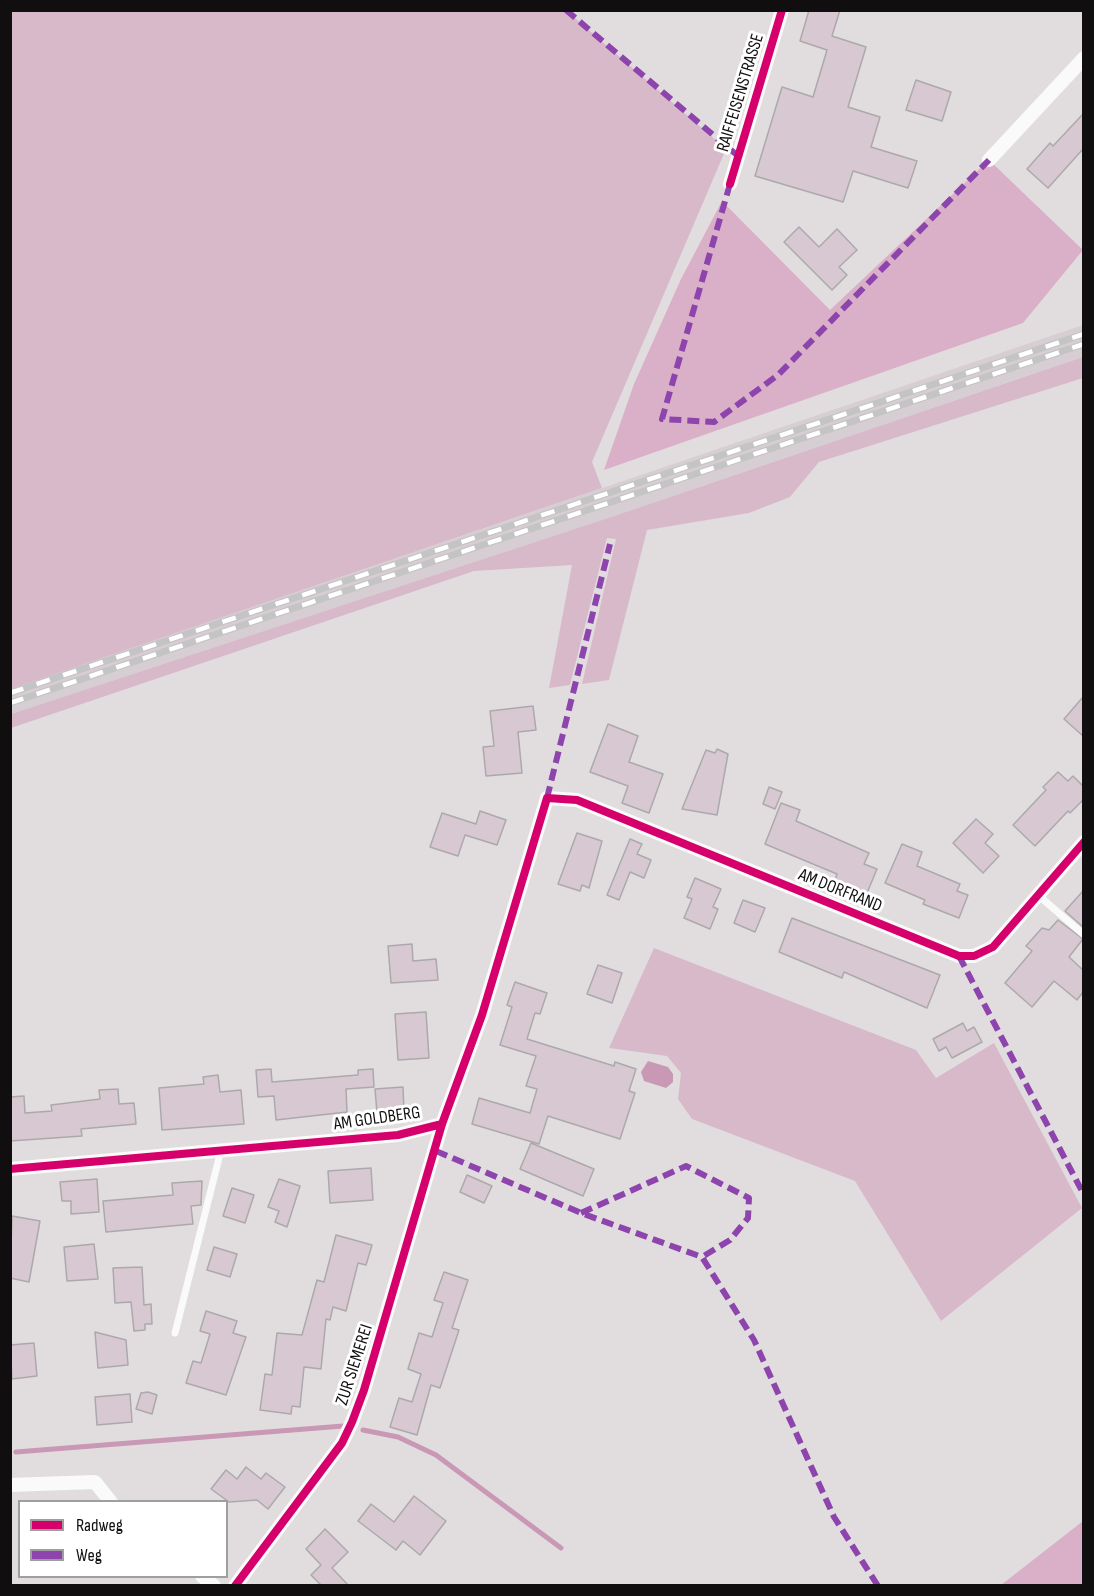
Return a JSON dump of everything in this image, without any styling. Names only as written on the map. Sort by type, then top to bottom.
[{"type":"street","name":"RAIFFEISENSTRASSE","points":[[730,184],[782,10]]},
{"type":"street","points":[[989,160],[1083,58]]},
{"type":"street","name":"AM DORFRAND","points":[[547,798],[577,800],[959,956],[974,956],[993,947],[1083,842]]},
{"type":"street","name":"AM GOLDBERG","points":[[10,1169],[398,1135],[442,1124],[483,1014],[547,798]]},
{"type":"street","name":"ZUR SIEMEREI","points":[[235,1586],[336,1451],[352,1422],[364,1390],[442,1124]]},
{"type":"street","points":[[10,1485],[95,1482],[109,1500]]},
{"type":"lane","points":[[1038,895],[1083,934]]},
{"type":"lane","points":[[175,1333],[221,1150]]},
{"type":"shaded area","points":[[10,11],[567,11],[726,149],[592,462],[602,488],[11,689]]},
{"type":"shaded area","points":[[989,160],[1083,250],[1023,323],[604,470],[634,384],[681,279],[722,201],[830,310]]},
{"type":"shaded area","points":[[1083,325],[1083,357],[611,517],[11,714],[10,689]]},
{"type":"shaded area","points":[[1083,357],[1083,378],[819,462],[790,497],[749,513],[647,530],[609,680],[582,684],[616,539],[607,538],[570,685],[549,688],[572,565],[474,571],[11,728],[11,714],[611,517]]},
{"type":"shaded area","points":[[654,948],[916,1050],[936,1078],[994,1043],[1082,1208],[941,1321],[855,1181],[692,1119],[678,1099],[681,1073],[667,1056],[609,1048]]},
{"type":"shaded area","points":[[648,1061],[668,1067],[673,1074],[673,1082],[666,1088],[644,1081],[641,1072]]},
{"type":"shaded area","points":[[1083,1521],[1083,1585],[1001,1585]]},
{"type":"building","points":[[809,10],[840,10],[832,36],[866,47],[848,107],[880,117],[871,147],[917,161],[908,188],[853,171],[843,202],[755,176],[782,87],[813,97],[827,50],[800,41]]},
{"type":"building","points":[[916,80],[951,92],[942,121],[906,110]]},
{"type":"building","points":[[1083,114],[1083,149],[1048,188],[1027,169],[1050,143],[1053,146]]},
{"type":"building","points":[[799,227],[819,247],[837,229],[857,250],[839,267],[847,275],[832,290],[784,242]]},
{"type":"building","points":[[1083,697],[1083,736],[1064,719]]},
{"type":"building","points":[[533,706],[536,730],[518,732],[522,773],[486,776],[483,747],[494,746],[490,711]]},
{"type":"building","points":[[608,724],[638,736],[629,762],[663,774],[649,813],[622,803],[628,786],[590,772]]},
{"type":"building","points":[[717,749],[728,754],[717,815],[682,809],[706,750],[715,753]]},
{"type":"building","points":[[1058,772],[1068,781],[1073,776],[1083,786],[1083,800],[1070,813],[1068,811],[1035,846],[1013,825],[1046,790],[1043,787]]},
{"type":"building","points":[[769,787],[782,792],[775,809],[763,804]]},
{"type":"building","points":[[781,803],[800,810],[796,821],[869,853],[864,864],[877,869],[867,893],[835,880],[837,874],[765,844]]},
{"type":"building","points":[[480,811],[506,820],[497,845],[465,835],[458,856],[430,847],[442,813],[476,824]]},
{"type":"building","points":[[976,819],[993,834],[985,843],[999,856],[983,873],[953,843]]},
{"type":"building","points":[[577,833],[602,841],[589,888],[582,885],[580,891],[558,884]]},
{"type":"building","points":[[630,839],[642,844],[637,854],[651,860],[644,878],[630,872],[619,900],[607,895]]},
{"type":"building","points":[[902,844],[922,852],[917,866],[960,884],[957,891],[968,895],[959,918],[923,904],[925,900],[885,883]]},
{"type":"building","points":[[695,878],[721,889],[713,907],[718,909],[710,929],[684,918],[692,899],[687,897]]},
{"type":"building","points":[[1083,891],[1083,927],[1065,911]]},
{"type":"building","points":[[743,900],[765,908],[755,932],[734,923]]},
{"type":"building","points":[[792,918],[940,975],[927,1008],[844,972],[842,978],[779,952]]},
{"type":"building","points":[[1058,920],[1083,939],[1069,957],[1083,970],[1083,992],[1077,1000],[1054,981],[1032,1007],[1005,983],[1032,951],[1026,946],[1042,928],[1049,930]]},
{"type":"building","points":[[412,944],[413,961],[436,959],[438,980],[391,983],[388,946]]},
{"type":"building","points":[[598,965],[622,973],[612,1003],[587,994]]},
{"type":"building","points":[[515,982],[547,993],[540,1014],[535,1013],[527,1039],[614,1066],[615,1062],[636,1069],[629,1091],[635,1093],[620,1139],[548,1116],[539,1144],[472,1124],[479,1098],[530,1113],[537,1089],[526,1086],[536,1056],[500,1045],[512,1007],[507,1005]]},
{"type":"building","points":[[426,1012],[429,1058],[398,1060],[395,1014]]},
{"type":"building","points":[[963,1023],[967,1031],[974,1027],[982,1042],[952,1058],[946,1047],[939,1051],[933,1039]]},
{"type":"building","points":[[271,1069],[272,1082],[358,1075],[358,1070],[373,1069],[374,1087],[346,1089],[347,1112],[276,1120],[274,1096],[258,1097],[256,1070]]},
{"type":"building","points":[[218,1075],[220,1092],[241,1090],[244,1124],[162,1130],[159,1088],[204,1084],[203,1077]]},
{"type":"building","points":[[403,1087],[404,1111],[377,1113],[375,1089]]},
{"type":"building","points":[[118,1089],[119,1104],[134,1103],[136,1124],[81,1129],[82,1136],[10,1141],[10,1097],[24,1096],[25,1113],[52,1111],[51,1105],[100,1099],[99,1090]]},
{"type":"building","points":[[531,1143],[594,1169],[583,1196],[520,1169]]},
{"type":"building","points":[[371,1168],[373,1200],[330,1203],[328,1171]]},
{"type":"building","points":[[467,1175],[492,1186],[484,1203],[460,1192]]},
{"type":"building","points":[[97,1179],[99,1212],[71,1214],[71,1201],[62,1201],[60,1182]]},
{"type":"building","points":[[279,1179],[300,1186],[287,1227],[275,1222],[279,1211],[268,1207]]},
{"type":"building","points":[[202,1181],[201,1205],[191,1206],[193,1224],[106,1232],[103,1201],[173,1195],[172,1183]]},
{"type":"building","points":[[232,1188],[254,1195],[245,1223],[223,1216]]},
{"type":"building","points":[[12,1216],[40,1221],[29,1282],[10,1278]]},
{"type":"building","points":[[336,1235],[372,1245],[366,1265],[358,1263],[346,1311],[333,1307],[330,1320],[326,1319],[321,1369],[304,1367],[300,1407],[292,1406],[291,1414],[260,1410],[265,1374],[272,1375],[277,1333],[302,1335],[317,1280],[324,1282]]},
{"type":"building","points":[[94,1244],[98,1279],[67,1281],[64,1247]]},
{"type":"building","points":[[214,1247],[237,1254],[230,1277],[207,1270]]},
{"type":"building","points":[[142,1267],[144,1305],[151,1304],[152,1324],[145,1324],[145,1330],[134,1331],[131,1302],[115,1303],[113,1268]]},
{"type":"building","points":[[444,1272],[468,1280],[452,1328],[459,1330],[440,1388],[431,1385],[417,1435],[390,1427],[399,1398],[412,1402],[421,1374],[408,1369],[419,1333],[432,1337],[443,1303],[434,1300]]},
{"type":"building","points":[[206,1311],[237,1321],[233,1333],[246,1337],[226,1395],[186,1383],[193,1361],[201,1363],[210,1334],[200,1331]]},
{"type":"building","points":[[95,1332],[126,1340],[128,1365],[98,1368]]},
{"type":"building","points":[[34,1343],[37,1376],[12,1379],[10,1345]]},
{"type":"building","points":[[148,1392],[157,1395],[152,1414],[136,1409],[141,1393]]},
{"type":"building","points":[[130,1394],[132,1422],[97,1425],[95,1397]]},
{"type":"building","points":[[246,1467],[261,1479],[266,1473],[285,1487],[268,1509],[257,1500],[229,1502],[211,1489],[226,1470],[237,1479]]},
{"type":"building","points":[[414,1496],[446,1521],[420,1555],[403,1541],[396,1550],[358,1521],[371,1504],[394,1522]]},
{"type":"building","points":[[325,1529],[348,1552],[332,1568],[349,1586],[322,1586],[311,1575],[321,1565],[306,1549]]},
{"type":"waterway","points":[[16,1452],[343,1426]]},
{"type":"waterway","points":[[363,1430],[398,1437],[436,1455],[561,1548]]},
{"type":"railway","points":[[10,693],[1084,334]]},
{"type":"railway","points":[[10,703],[1084,344]]},
{"type":"marked path","points":[[566,10],[738,156]]},
{"type":"marked path","points":[[730,184],[662,419],[714,422],[778,375],[989,160]]},
{"type":"marked path","points":[[547,798],[610,544]]},
{"type":"marked path","points":[[959,956],[1084,1195]]},
{"type":"marked path","points":[[436,1151],[581,1213],[702,1257],[754,1340],[834,1517],[878,1586]]},
{"type":"marked path","points":[[581,1213],[686,1166],[749,1198],[748,1218],[730,1240],[702,1257]]},
{"type":"cycle path","points":[[730,184],[782,10]]},
{"type":"cycle path","points":[[235,1586],[342,1443],[352,1422],[364,1390],[442,1124],[482,1015],[547,798],[577,800],[959,956],[974,956],[993,947],[1084,842]]},
{"type":"cycle path","points":[[10,1169],[398,1135],[442,1124]]}]
